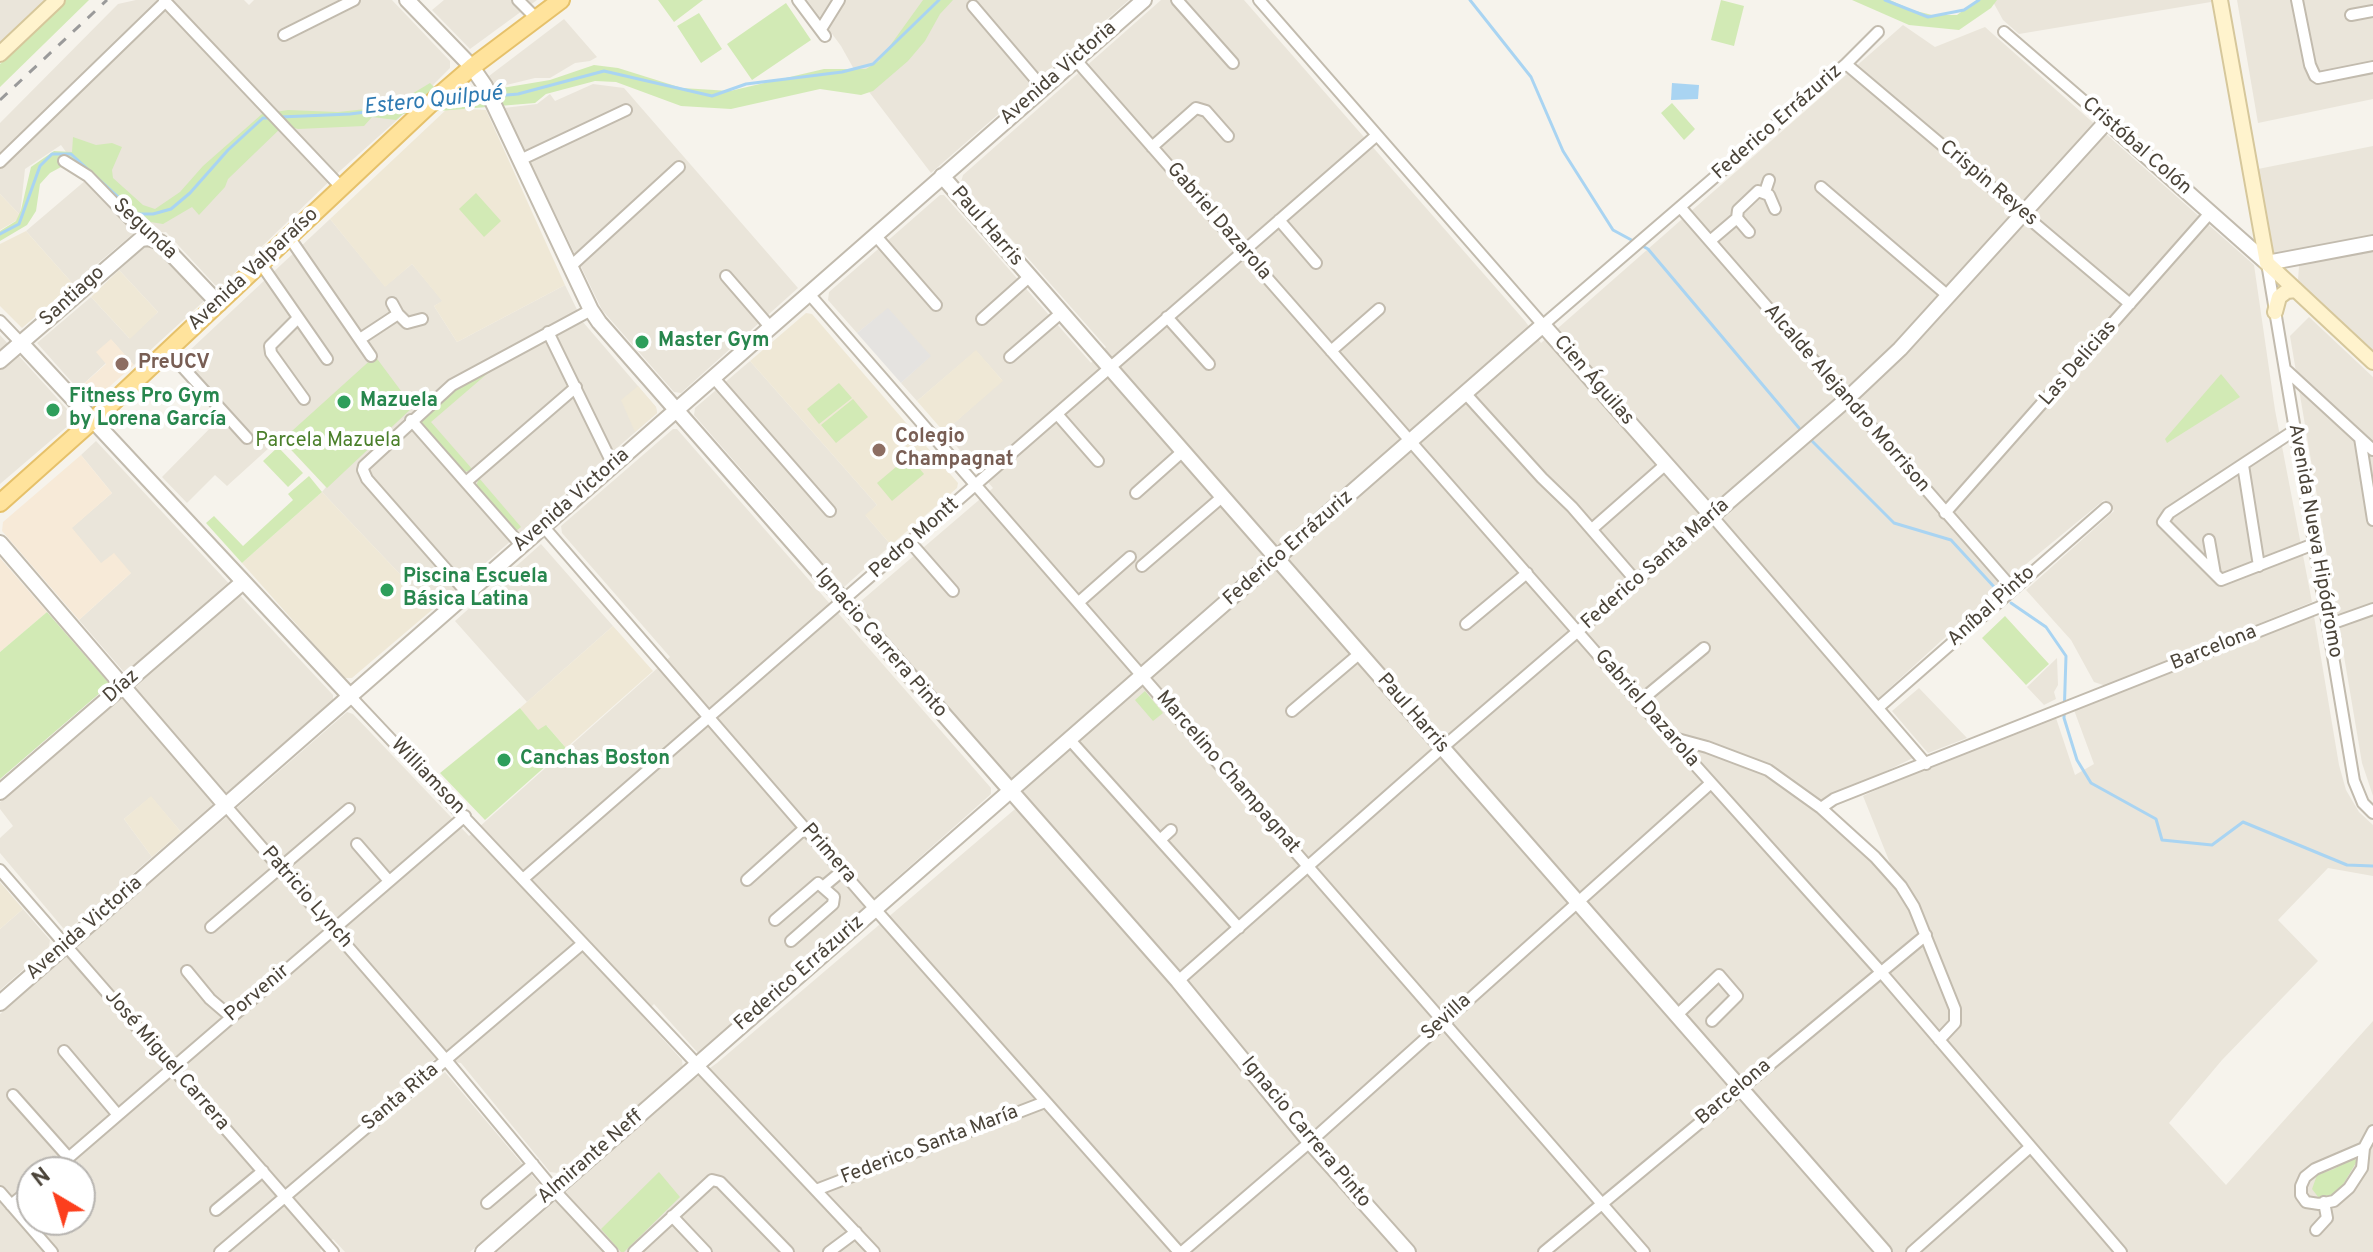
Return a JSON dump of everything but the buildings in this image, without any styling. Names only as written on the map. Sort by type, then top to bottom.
[{"type":"main road","points":[[0,54],[57,0]]},
{"type":"main road","name":"Avenida Valparaíso","points":[[0,503],[93,421],[443,92],[561,0]]},
{"type":"main road","points":[[2220,0],[2267,263],[2373,362]]},
{"type":"main road","points":[[2275,312],[2279,297],[2287,291],[2296,290]]},
{"type":"street","points":[[284,35],[354,0]]},
{"type":"street","name":"Ignacio Carrera Pinto","points":[[407,0],[472,67],[485,86],[591,310],[675,411],[1178,981],[1310,1142],[1408,1252]]},
{"type":"street","points":[[518,0],[536,18]]},
{"type":"street","points":[[798,0],[820,29],[838,1]]},
{"type":"street","name":"Avenida Victoria","points":[[0,1003],[1144,0]]},
{"type":"street","points":[[1177,0],[1233,63]]},
{"type":"street","name":"Cien Águilas","points":[[1259,0],[1926,764]]},
{"type":"street","points":[[2297,0],[2315,76],[2318,78],[2373,67]]},
{"type":"street","points":[[0,162],[164,1],[341,187]]},
{"type":"street","points":[[973,6],[1042,87]]},
{"type":"street","points":[[2351,15],[2373,11]]},
{"type":"street","name":"Federico Errázuriz","points":[[698,1064],[1846,64],[1878,32]]},
{"type":"street","name":"Cristóbal Colón","points":[[2004,32],[2267,263]]},
{"type":"street","name":"Gabriel Dazarola","points":[[1075,59],[1578,633],[1881,972],[2121,1252]]},
{"type":"street","name":"Crispin Reyes","points":[[1846,64],[2130,304]]},
{"type":"street","points":[[1152,147],[1196,108],[1206,111],[1228,136]]},
{"type":"street","points":[[520,160],[626,110]]},
{"type":"street","name":"Federico Santa María","points":[[1178,981],[1442,748],[1846,400],[1900,349],[2107,121]]},
{"type":"street","name":"Pedro Montt","points":[[523,879],[1377,135]]},
{"type":"street","name":"Segunda","points":[[64,161],[88,176],[148,238],[160,242],[219,304]]},
{"type":"street","points":[[571,266],[679,167]]},
{"type":"street","name":"Paul Harris","points":[[942,176],[1884,1252]]},
{"type":"street","points":[[1765,192],[1769,180]]},
{"type":"street","points":[[1821,187],[1947,295]]},
{"type":"street","points":[[1710,241],[1737,218],[1738,210],[1758,191],[1765,192],[1772,199],[1775,209]]},
{"type":"street","name":"Alcalde Alejandro Morrison","points":[[1681,208],[2012,588]]},
{"type":"street","name":"Las Delicias","points":[[1945,513],[2210,213]]},
{"type":"street","points":[[1737,218],[1749,232]]},
{"type":"street","points":[[1279,220],[1316,263]]},
{"type":"street","points":[[875,235],[936,305]]},
{"type":"street","points":[[289,237],[371,356]]},
{"type":"street","name":"Santiago","points":[[0,361],[134,242],[148,238]]},
{"type":"street","points":[[2267,263],[2373,243]]},
{"type":"street","name":"Avenida Nueva Hipódromo","points":[[2267,263],[2354,781],[2363,803],[2373,813]]},
{"type":"street","points":[[261,264],[327,359]]},
{"type":"street","points":[[726,276],[771,328]]},
{"type":"street","points":[[982,319],[1029,277]]},
{"type":"street","name":"Marcelino Champagnat","points":[[810,295],[1644,1252]]},
{"type":"street","points":[[392,303],[407,323],[422,319]]},
{"type":"street","points":[[1331,351],[1379,309]]},
{"type":"street","points":[[467,593],[367,479],[363,470],[366,461],[456,382],[591,310]]},
{"type":"street","points":[[1010,357],[1061,313]]},
{"type":"street","points":[[360,339],[398,314]]},
{"type":"street","points":[[1167,317],[1209,364]]},
{"type":"street","points":[[297,319],[270,346],[271,353],[304,399]]},
{"type":"street","name":"Williamson","points":[[0,321],[874,1252]]},
{"type":"street","points":[[548,332],[613,465]]},
{"type":"street","points":[[168,351],[247,438]]},
{"type":"street","points":[[2285,370],[2373,450]]},
{"type":"street","points":[[713,377],[830,511]]},
{"type":"street","points":[[466,482],[576,387]]},
{"type":"street","points":[[1465,393],[1637,582]]},
{"type":"street","points":[[1057,414],[1098,461]]},
{"type":"street","points":[[411,420],[521,545]]},
{"type":"street","points":[[2295,430],[2169,513],[2163,520],[2215,576],[2225,580],[2314,544]]},
{"type":"street","points":[[2360,438],[2373,520]]},
{"type":"street","points":[[1136,493],[1182,452]]},
{"type":"street","points":[[1592,529],[1666,464]]},
{"type":"street","points":[[2243,465],[2259,566]]},
{"type":"street","points":[[1142,566],[1222,497]]},
{"type":"street","name":"Aníbal Pinto","points":[[1879,707],[2106,508]]},
{"type":"street","name":"Primera","points":[[543,526],[842,871],[1181,1252]]},
{"type":"street","points":[[2209,540],[2215,576]]},
{"type":"street","name":"Patricio Lynch","points":[[0,543],[446,1060],[555,1191],[612,1252]]},
{"type":"street","points":[[911,543],[953,591]]},
{"type":"street","points":[[1079,602],[1107,586],[1130,557]]},
{"type":"street","points":[[1466,624],[1527,573]]},
{"type":"street","name":"Díaz","points":[[0,792],[243,582]]},
{"type":"street","name":"Barcelona","points":[[1926,764],[2325,605]]},
{"type":"street","points":[[2328,625],[2373,609]]},
{"type":"street","points":[[1639,702],[1704,648]]},
{"type":"street","points":[[1292,711],[1359,654]]},
{"type":"street","points":[[1670,737],[1768,770],[1851,833],[1901,886],[1926,935],[1955,1009],[1955,1023],[1939,1040]]},
{"type":"street","points":[[1070,740],[1239,928]]},
{"type":"street","points":[[1821,808],[1834,799],[1926,764]]},
{"type":"street","name":"Sevilla","points":[[1181,1252],[1310,1142],[1711,783]]},
{"type":"street","points":[[211,927],[349,809]]},
{"type":"street","name":"Porvenir","points":[[71,1156],[465,816]]},
{"type":"street","points":[[747,880],[805,828]]},
{"type":"street","points":[[1160,840],[1171,830]]},
{"type":"street","points":[[357,844],[389,881]]},
{"type":"street","name":"José Miguel Carrera","points":[[0,870],[333,1252]]},
{"type":"street","points":[[824,886],[842,871]]},
{"type":"street","points":[[775,920],[815,885],[821,883],[834,897],[833,904],[791,941]]},
{"type":"street","name":"Barcelona","points":[[1544,1252],[1926,935]]},
{"type":"street","name":"Santa Rita","points":[[220,1252],[582,944]]},
{"type":"street","points":[[187,971],[210,999],[231,1017]]},
{"type":"street","points":[[1676,1016],[1719,975],[1737,996],[1712,1021]]},
{"type":"street","points":[[64,1051],[118,1115]]},
{"type":"street","name":"Almirante Neff","points":[[483,1252],[698,1064]]},
{"type":"street","points":[[13,1095],[67,1156]]},
{"type":"street","name":"Federico Santa María","points":[[816,1190],[1045,1102]]},
{"type":"street","points":[[2364,1148],[2315,1169],[2305,1177],[2301,1195],[2306,1202],[2319,1204],[2334,1201],[2349,1188],[2362,1168],[2364,1148],[2373,1131]]},
{"type":"street","points":[[1912,1252],[2029,1148]]},
{"type":"street","points":[[487,1203],[533,1164]]},
{"type":"street","points":[[216,1210],[263,1171]]},
{"type":"street","points":[[634,1252],[712,1180],[720,1182],[788,1252]]},
{"type":"street","points":[[4,1198],[52,1252]]},
{"type":"street","points":[[2316,1230],[2327,1218],[2324,1202]]},
{"type":"street","points":[[672,1216],[706,1252]]},
{"type":"street","points":[[829,1252],[856,1232]]},
{"type":"shaded area","points":[[0,0],[46,0],[0,44]]},
{"type":"shaded area","points":[[136,0],[244,0],[249,5],[254,0],[392,0],[450,61],[450,68],[434,87],[341,170],[220,287],[166,232],[133,234],[73,284],[26,231],[86,180],[61,145],[25,169],[20,215],[0,194],[0,123],[118,4]]},
{"type":"shaded area","points":[[444,0],[537,0],[470,49],[432,10]]},
{"type":"shaded area","points":[[807,0],[1129,0],[931,173],[860,80],[841,46]]},
{"type":"shaded area","points":[[1161,0],[1244,0],[1541,343],[1903,25],[1935,47],[1985,27],[2254,265],[2275,410],[2312,602],[2106,686],[2094,682],[2071,640],[2026,590],[2114,511],[2104,500],[2014,574],[1869,707],[1913,758],[1814,806],[1866,853],[1890,863],[1863,796],[1922,769],[2056,718],[2075,775],[2094,764],[2074,710],[2314,616],[2346,790],[2359,812],[2373,825],[2373,876],[2328,868],[2278,920],[2318,961],[2222,1060],[2169,1123],[2226,1185],[2373,1021],[2373,1252],[497,1252],[693,1080],[717,1063],[1028,798],[861,607],[861,601],[993,488],[944,432],[1002,380],[976,351],[917,401],[901,383],[930,356],[888,309],[857,333],[828,300],[829,292],[940,195],[944,195],[1091,363],[1106,347],[961,182],[963,175]]},
{"type":"shaded area","points":[[1992,0],[2211,2],[2019,34],[2003,20]]},
{"type":"shaded area","points":[[2237,0],[2373,0],[2373,99],[2258,123]]},
{"type":"shaded area","points":[[564,19],[597,57],[575,63],[550,78],[535,78],[494,88],[489,76]]},
{"type":"shaded area","points":[[593,84],[624,88],[798,288],[681,393],[674,392],[602,310],[504,108],[537,104],[550,94],[555,101]]},
{"type":"shaded area","points":[[448,108],[486,110],[565,285],[457,342],[434,306],[442,301],[412,264],[385,287],[330,219]]},
{"type":"shaded area","points":[[2373,146],[2373,235],[2273,256],[2258,169]]},
{"type":"shaded area","points":[[0,194],[20,215],[0,230]]},
{"type":"shaded area","points":[[330,219],[385,286],[412,264],[443,301],[434,306],[457,342],[565,285],[583,322],[656,407],[657,413],[433,609],[322,492],[326,487],[280,438],[227,486],[215,475],[187,503],[162,477],[221,417],[173,366]]},
{"type":"shaded area","points":[[26,231],[73,284],[22,328],[0,306],[0,244]]},
{"type":"shaded area","points":[[146,245],[151,246],[205,300],[134,365],[111,340],[106,363],[78,389],[37,343],[91,297],[129,338],[158,312],[119,270]]},
{"type":"shaded area","points":[[2373,252],[2373,353],[2298,280],[2299,266],[2305,263]]},
{"type":"shaded area","points":[[119,270],[158,312],[130,339],[91,297]]},
{"type":"shaded area","name":"Colegio Champagnat","points":[[888,308],[931,356],[901,383],[857,333]]},
{"type":"shaded area","name":"Colegio Champagnat","points":[[806,313],[812,314],[958,483],[957,488],[891,545],[865,515],[877,505],[750,361]]},
{"type":"shaded area","points":[[2309,317],[2373,377],[2373,796],[2362,763],[2290,336]]},
{"type":"shaded area","points":[[0,335],[76,419],[0,484]]},
{"type":"shaded area","points":[[111,339],[134,365],[91,403],[78,389],[106,364],[96,352]]},
{"type":"shaded area","name":"Colegio Champagnat","points":[[976,350],[1003,381],[944,432],[917,401]]},
{"type":"shaded area","points":[[750,361],[877,505],[866,516],[891,545],[844,587],[694,415],[695,408]]},
{"type":"shaded area","points":[[638,386],[656,407],[657,413],[635,432],[621,400]]},
{"type":"shaded area","points":[[673,429],[677,429],[991,788],[991,794],[699,1054],[654,1004],[642,1016],[682,1060],[683,1069],[557,1173],[550,1172],[461,1063],[435,1059],[390,1094],[401,1108],[445,1072],[540,1185],[539,1193],[470,1252],[345,1252],[333,1239],[321,1252],[0,1252],[0,1014],[347,712],[353,714],[469,836],[670,657],[562,533],[561,526]]},
{"type":"shaded area","points":[[96,441],[333,695],[333,700],[181,832],[151,797],[124,819],[152,857],[68,930],[63,928],[0,853],[0,838],[13,826],[0,809],[0,802],[138,683],[123,671],[79,620],[131,573],[101,564],[71,528],[112,493],[81,455]]},
{"type":"shaded area","points":[[81,455],[112,493],[72,528],[101,563],[114,553],[131,573],[79,620],[2,531],[3,522]]},
{"type":"shaded area","points":[[322,492],[433,609],[352,678],[344,678],[242,563]]},
{"type":"shaded area","points":[[541,544],[613,626],[527,702],[455,621]]},
{"type":"shaded area","points":[[0,558],[47,612],[0,652]]},
{"type":"shaded area","points":[[613,626],[653,671],[566,748],[547,726],[538,731],[520,708]]},
{"type":"shaded area","points":[[2057,658],[2056,699],[2044,705],[2027,687]]},
{"type":"shaded area","points":[[1919,688],[1967,738],[1928,753],[1892,711]]},
{"type":"shaded area","points":[[151,796],[181,832],[152,857],[124,819]]},
{"type":"shaded area","points":[[0,882],[23,909],[0,929]]},
{"type":"shaded area","points":[[23,909],[50,940],[49,947],[0,990],[0,929]]},
{"type":"green space","points":[[66,0],[89,0],[0,87],[0,64]]},
{"type":"green space","points":[[658,0],[703,0],[674,22]]},
{"type":"green space","points":[[923,0],[953,0],[908,61],[873,91],[861,95],[820,89],[731,109],[681,106],[616,82],[595,81],[546,94],[535,103],[403,114],[396,120],[372,117],[364,126],[298,129],[284,125],[228,179],[225,187],[199,215],[192,207],[163,224],[132,219],[83,175],[61,167],[40,184],[36,211],[27,225],[0,241],[0,231],[16,221],[21,210],[31,167],[54,151],[72,152],[73,137],[96,145],[112,143],[122,147],[112,170],[113,178],[143,205],[155,209],[180,192],[203,166],[262,114],[288,110],[338,112],[392,106],[430,83],[434,87],[418,102],[550,80],[594,65],[618,68],[682,88],[730,91],[824,69],[866,69],[879,61]]},
{"type":"green space","points":[[1721,0],[1744,6],[1734,46],[1711,40]]},
{"type":"green space","points":[[1852,0],[1890,0],[1932,15],[1957,15],[1977,0],[1997,0],[1991,8],[1959,30],[1909,25]]},
{"type":"green space","points":[[786,3],[811,40],[752,80],[727,44]]},
{"type":"green space","points":[[699,13],[722,49],[701,63],[677,26]]},
{"type":"green space","points":[[1672,103],[1695,129],[1684,140],[1661,113]]},
{"type":"green space","points":[[476,193],[501,221],[484,237],[459,209]]},
{"type":"green space","name":"Parcela Mazuela","points":[[375,356],[413,407],[327,488],[282,440]]},
{"type":"green space","points":[[495,367],[431,422],[473,470],[464,472],[422,424],[422,417],[460,385]]},
{"type":"green space","points":[[2221,374],[2240,397],[2167,443],[2165,439]]},
{"type":"green space","points":[[839,383],[852,398],[819,424],[807,409]]},
{"type":"green space","points":[[853,399],[868,417],[836,443],[821,425]]},
{"type":"green space","points":[[278,447],[303,473],[288,487],[263,461]]},
{"type":"green space","points":[[909,456],[924,474],[892,501],[877,483]]},
{"type":"green space","points":[[309,476],[322,492],[242,563],[206,523],[214,516],[243,546],[293,500],[288,494]]},
{"type":"green space","points":[[479,478],[521,527],[516,531],[476,486]]},
{"type":"green space","points":[[47,612],[108,682],[108,686],[0,779],[0,652]]},
{"type":"green space","points":[[2005,616],[2049,664],[2026,685],[1982,638]]},
{"type":"green space","points":[[1145,691],[1163,713],[1153,721],[1135,700]]},
{"type":"green space","name":"Canchas Boston","points":[[520,708],[538,730],[546,725],[566,748],[485,820],[440,773]]},
{"type":"green space","points":[[2353,1158],[2357,1161],[2341,1188],[2329,1197],[2319,1198],[2312,1189],[2317,1175]]},
{"type":"green space","points":[[659,1172],[680,1197],[621,1252],[601,1229]]},
{"type":"water","points":[[1672,83],[1699,85],[1698,99],[1671,100]]},
{"type":"waterway","name":"Estero Quilpué","points":[[495,96],[518,94],[604,71],[712,96],[746,84],[842,72],[873,64],[939,0]]},
{"type":"waterway","points":[[1470,0],[1531,77],[1563,151],[1613,230],[1648,249],[1799,428]]},
{"type":"waterway","name":"Estero Quilpué","points":[[1885,0],[1928,17],[1964,10],[1979,0]]},
{"type":"waterway","name":"Estero Quilpué","points":[[443,103],[483,98]]},
{"type":"waterway","name":"Estero Quilpué","points":[[280,117],[350,114],[420,105]]},
{"type":"waterway","name":"Estero Quilpué","points":[[0,234],[19,224],[40,166],[52,154],[71,154],[137,214],[153,214],[171,209],[263,118],[272,118]]},
{"type":"waterway","points":[[1812,441],[1894,523],[1951,540],[1996,589]]},
{"type":"waterway","points":[[2011,603],[2046,627],[2066,656],[2064,718],[2077,760],[2091,783],[2156,819],[2162,840],[2212,845],[2243,822],[2347,865],[2373,866]]},
{"type":"railway","points":[[0,100],[107,0]]},
{"type":"place","name":"Master Gym","points":[[642,342]]},
{"type":"place","name":"PreUCV","points":[[122,364]]},
{"type":"place","name":"Mazuela","points":[[344,402]]},
{"type":"place","name":"Fitness Pro Gym by Lorena García","points":[[53,410]]},
{"type":"place","name":"Colegio Champagnat","points":[[879,450]]},
{"type":"place","name":"Piscina Escuela Básica Latina","points":[[387,590]]},
{"type":"place","name":"Canchas Boston","points":[[504,760]]}]
